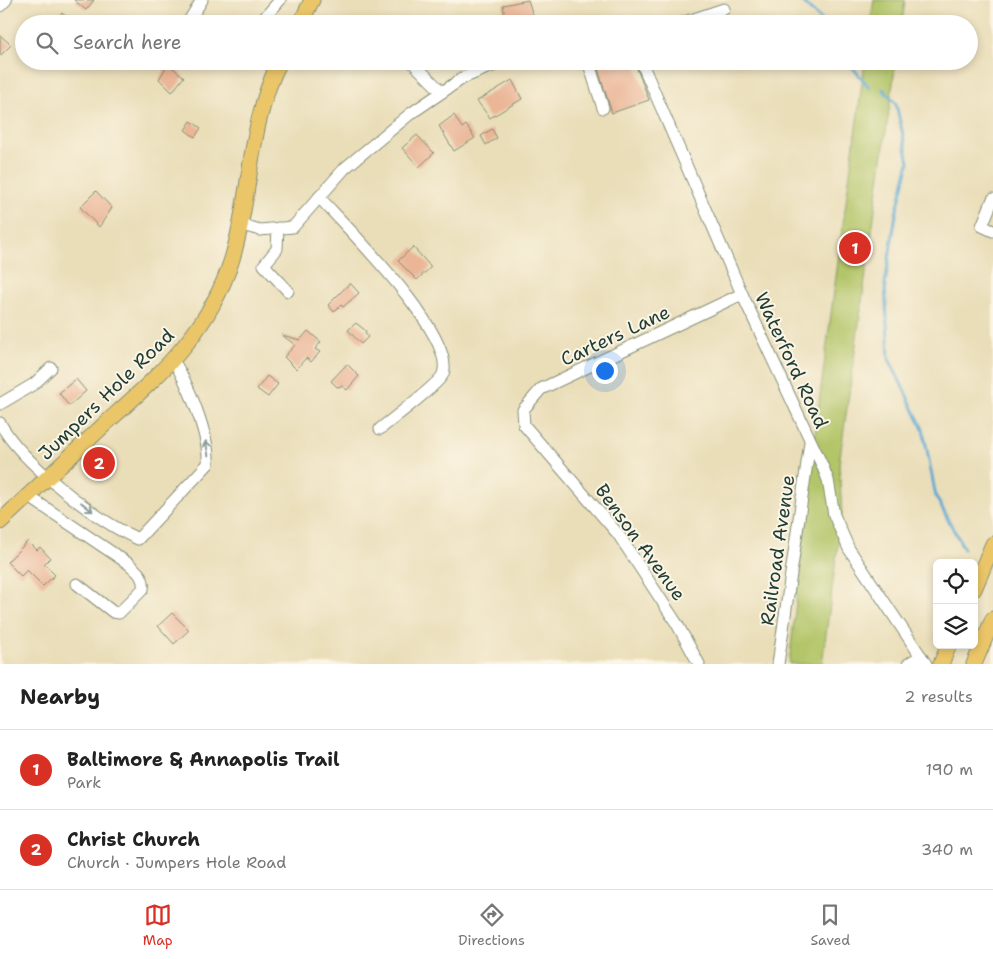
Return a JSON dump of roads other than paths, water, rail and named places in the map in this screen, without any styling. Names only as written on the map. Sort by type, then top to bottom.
[{"type":"main road","points":[[304,15],[312,0]]},
{"type":"main road","name":"Jumpers Hole Road","points":[[0,522],[173,360],[194,335],[214,306],[242,226],[258,123],[266,95],[276,70]]},
{"type":"main road","points":[[978,580],[993,544]]},
{"type":"main road","points":[[974,664],[993,619]]},
{"type":"main road","points":[[941,664],[947,649]]},
{"type":"street","points":[[0,6],[6,0]]},
{"type":"street","points":[[193,15],[202,0]]},
{"type":"street","points":[[267,15],[280,0]]},
{"type":"street","points":[[708,15],[724,10]]},
{"type":"street","points":[[420,70],[442,92]]},
{"type":"street","points":[[242,226],[260,230],[293,227],[345,168],[410,114],[463,78],[482,70]]},
{"type":"street","points":[[591,70],[603,108]]},
{"type":"street","name":"Waterford Road","points":[[645,70],[742,294],[828,480],[839,531],[848,549],[923,660]]},
{"type":"street","points":[[319,197],[408,296],[436,337],[446,362],[443,376],[380,429]]},
{"type":"street","points":[[993,199],[982,226],[993,231]]},
{"type":"street","points":[[278,228],[277,249],[264,265],[288,291]]},
{"type":"street","name":"Carters Lane","points":[[524,426],[523,410],[541,389],[742,294]]},
{"type":"street","points":[[0,423],[23,452],[49,477],[116,529],[138,539],[208,464],[209,449],[183,376],[173,360]]},
{"type":"street","points":[[0,404],[34,384],[51,368]]},
{"type":"street","name":"Benson Avenue","points":[[524,426],[618,534],[677,624],[699,664]]},
{"type":"street","name":"Railroad Avenue","points":[[778,664],[810,442]]},
{"type":"street","points":[[28,496],[129,564],[138,571],[144,584],[143,589],[119,613],[113,612],[77,584]]},
{"type":"street","points":[[908,664],[923,660]]},
{"type":"waterway","points":[[800,0],[816,15]]},
{"type":"waterway","points":[[855,70],[870,88]]},
{"type":"waterway","points":[[883,89],[896,104],[909,162],[896,214],[885,284],[889,359],[923,429],[936,497],[964,549]]},
{"type":"place","name":"Baltimore & Annapolis Trail","points":[[855,248]]},
{"type":"place","name":"Christ Church","points":[[99,463]]}]
